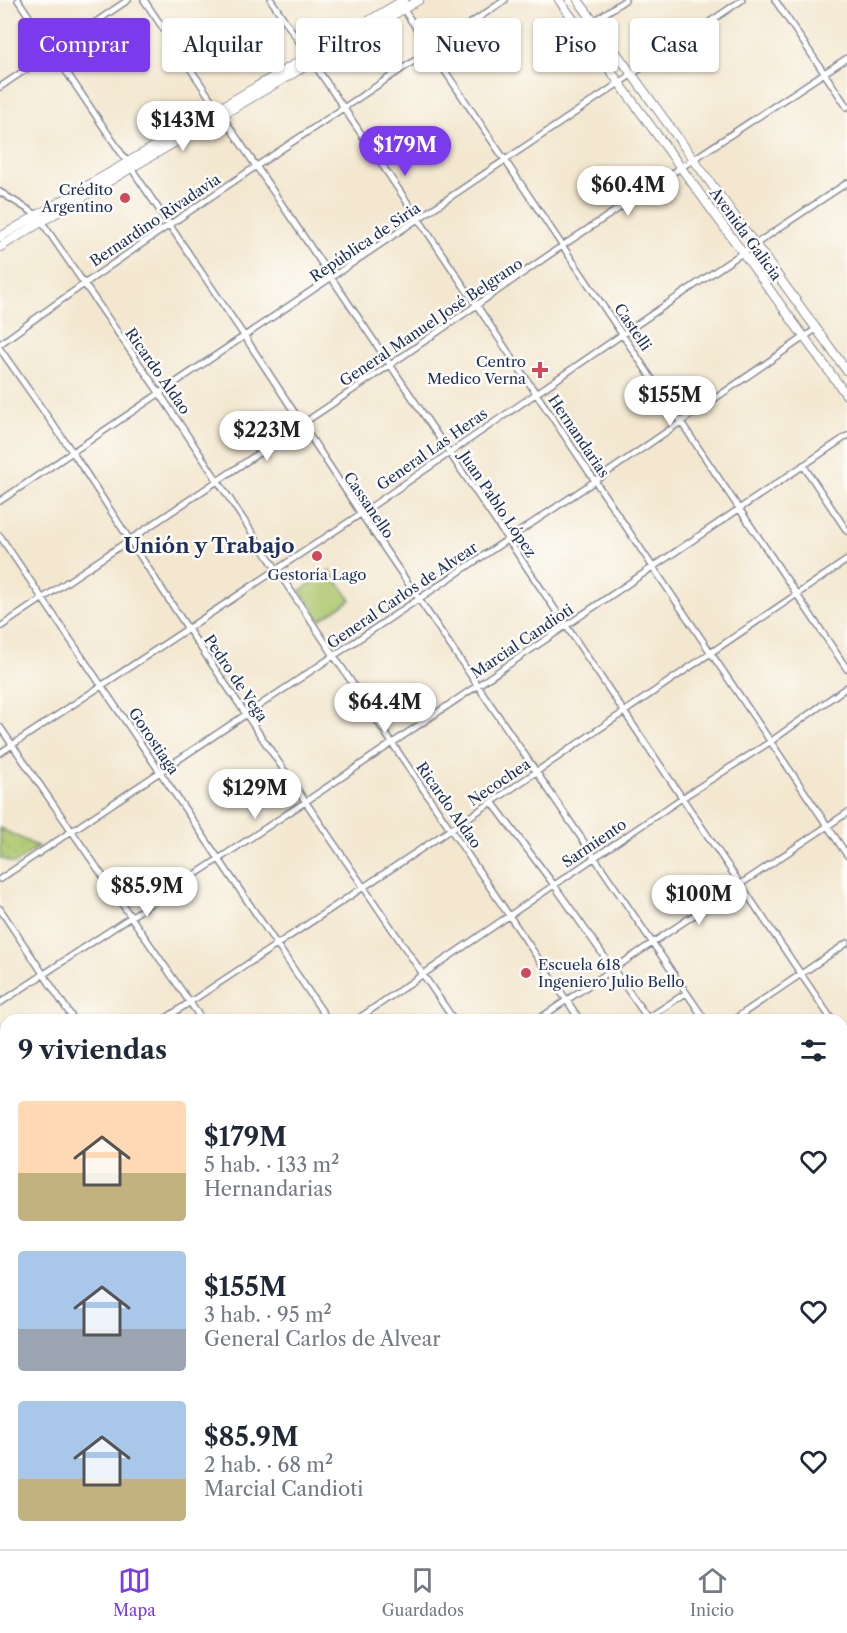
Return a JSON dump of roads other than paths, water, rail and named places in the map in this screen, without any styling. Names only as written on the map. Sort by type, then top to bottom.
[{"type":"main road","points":[[377,18],[401,3],[419,0]]},
{"type":"main road","name":"Avenida Galicia","points":[[559,0],[572,18]]},
{"type":"main road","name":"Avenida Galicia","points":[[578,0],[590,18]]},
{"type":"main road","name":"Avenida Galicia","points":[[618,56],[847,371]]},
{"type":"main road","points":[[0,247],[39,219],[296,68]]},
{"type":"main road","name":"Avenida Galicia","points":[[612,72],[847,396]]},
{"type":"main road","points":[[0,237],[39,219]]},
{"type":"street","name":"Cassanello","points":[[18,0],[30,18]]},
{"type":"street","points":[[101,18],[128,0]]},
{"type":"street","name":"Juan Pablo López","points":[[144,0],[828,1014]]},
{"type":"street","name":"Hernandarias","points":[[271,0],[296,37]]},
{"type":"street","name":"Bernardino Rivadavia","points":[[478,18],[505,0]]},
{"type":"street","points":[[599,18],[625,0]]},
{"type":"street","name":"República de Siria","points":[[0,501],[742,0]]},
{"type":"street","points":[[775,0],[847,107]]},
{"type":"street","name":"Castelli","points":[[401,3],[414,23]]},
{"type":"street","name":"General Manuel José Belgrano","points":[[0,627],[390,365],[562,246],[847,58]]},
{"type":"street","name":"Bernardino Rivadavia","points":[[0,344],[255,165],[414,61]]},
{"type":"street","points":[[0,87],[22,72]]},
{"type":"street","name":"Cassanello","points":[[66,72],[245,337],[360,513],[701,1014]]},
{"type":"street","name":"Hernandarias","points":[[320,72],[847,855]]},
{"type":"street","name":"Castelli","points":[[446,72],[847,669]]},
{"type":"street","name":"General Las Heras","points":[[0,753],[276,570],[847,183]]},
{"type":"street","points":[[0,192],[39,219]]},
{"type":"street","name":"Ricardo Aldao","points":[[39,219],[160,394],[392,743],[576,1014]]},
{"type":"street","name":"General Carlos de Alvear","points":[[0,879],[595,481],[816,329]]},
{"type":"street","name":"Pedro de Vega","points":[[0,349],[450,1014]]},
{"type":"street","name":"Marcial Candioti","points":[[0,1003],[305,802],[847,436]]},
{"type":"street","points":[[803,465],[847,531]]},
{"type":"street","name":"Gorostiaga","points":[[0,536],[324,1014]]},
{"type":"street","name":"Necochea","points":[[172,1014],[492,802],[847,560]]},
{"type":"street","name":"Sarmiento","points":[[365,1014],[594,857],[770,742],[847,687]]},
{"type":"street","points":[[0,727],[198,1014]]},
{"type":"street","points":[[492,802],[554,885],[644,1014]]},
{"type":"street","points":[[546,1014],[847,813]]},
{"type":"street","points":[[0,909],[70,1014]]},
{"type":"street","points":[[742,1014],[847,943]]},
{"type":"street","points":[[655,1014],[686,993]]},
{"type":"place","name":"Crédito Argentino","points":[[125,198]]},
{"type":"place","name":"Centro Medico Verna","points":[[540,370]]},
{"type":"place","name":"Gestoría Lago","points":[[317,556]]},
{"type":"place","name":"Escuela 618 Ingeniero Julio Bello","points":[[526,973]]},
{"type":"district","name":"Unión y Trabajo","points":[[209,545]]}]
